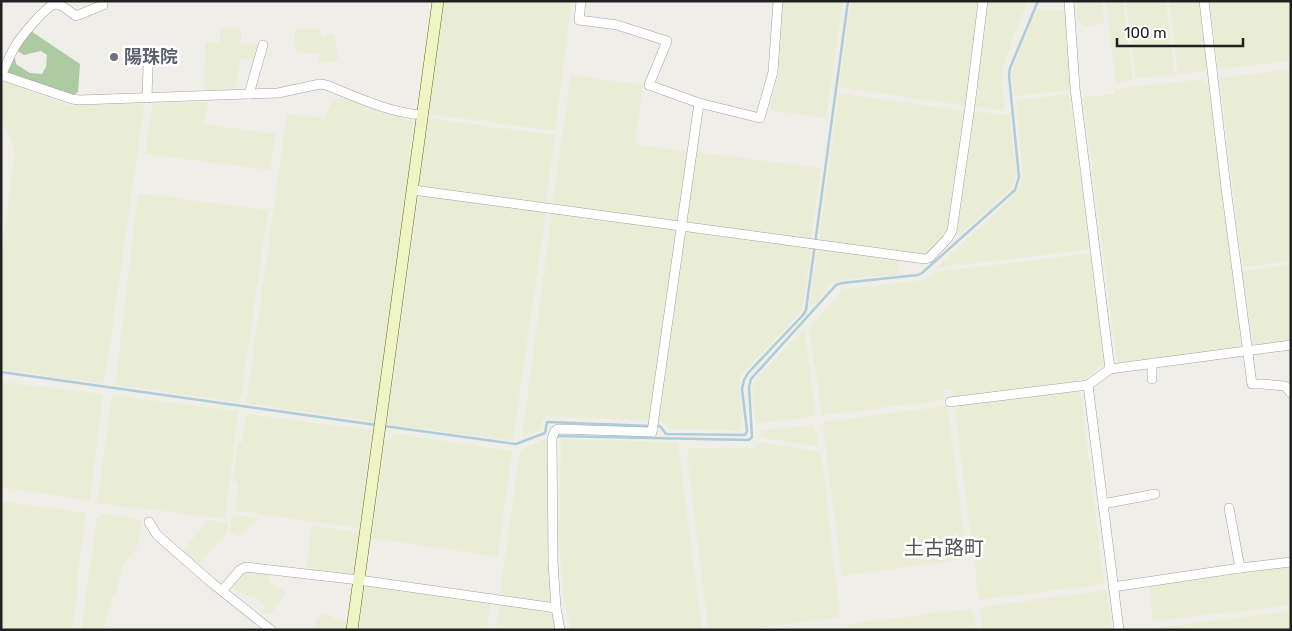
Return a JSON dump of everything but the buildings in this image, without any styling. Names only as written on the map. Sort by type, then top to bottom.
[{"type":"street","points":[[103,1],[103,5],[76,16],[59,4],[54,4],[45,10],[13,49],[1,75],[79,100],[278,93],[320,84],[377,105],[422,115]]},
{"type":"street","points":[[352,630],[438,1]]},
{"type":"street","points":[[582,1],[579,20],[617,24],[668,41],[649,85],[699,103],[760,118],[773,72],[778,1]]},
{"type":"street","points":[[413,190],[925,259],[929,258],[952,231],[983,1]]},
{"type":"street","points":[[1069,1],[1075,88],[1110,369]]},
{"type":"street","points":[[1204,1],[1252,384],[1284,386],[1291,393]]},
{"type":"street","points":[[249,94],[263,45]]},
{"type":"street","points":[[147,98],[148,67]]},
{"type":"street","points":[[560,630],[556,608],[552,525],[553,435],[558,429],[652,432],[699,103]]},
{"type":"street","points":[[950,402],[1088,385],[1110,369],[1291,345]]},
{"type":"street","points":[[1152,363],[1152,379]]},
{"type":"street","points":[[1088,385],[1119,630]]},
{"type":"street","points":[[1103,504],[1155,494]]},
{"type":"street","points":[[1229,508],[1240,568]]},
{"type":"street","points":[[149,522],[157,535],[271,630]]},
{"type":"street","points":[[1113,587],[1291,562]]},
{"type":"street","points":[[222,591],[240,570],[246,567],[359,580],[556,608]]},
{"type":"green space","points":[[443,1],[572,1],[555,131],[428,114]]},
{"type":"green space","points":[[783,1],[843,1],[826,118],[769,110],[779,74]]},
{"type":"green space","points":[[851,1],[980,1],[967,106],[839,87]]},
{"type":"green space","points":[[986,1],[1028,1],[1003,66],[1001,78],[1005,111],[973,106]]},
{"type":"green space","points":[[1077,1],[1102,1],[1104,24],[1085,26],[1077,21]]},
{"type":"green space","points":[[1106,1],[1123,1],[1133,80],[1116,83]]},
{"type":"green space","points":[[1126,1],[1166,1],[1175,75],[1136,78]]},
{"type":"green space","points":[[1169,1],[1199,1],[1204,41],[1199,43],[1199,46],[1205,46],[1208,71],[1178,74]]},
{"type":"green space","points":[[1210,1],[1291,1],[1291,61],[1218,69]]},
{"type":"green space","points":[[1037,9],[1066,11],[1070,90],[1015,96],[1012,77],[1014,65]]},
{"type":"green space","points":[[241,28],[241,43],[259,44],[255,60],[241,58],[235,88],[204,90],[205,42],[220,42],[220,29]]},
{"type":"green space","points":[[295,29],[321,29],[322,36],[334,34],[338,57],[336,61],[320,63],[318,54],[296,52]]},
{"type":"green space","points":[[31,31],[80,64],[78,92],[71,96],[6,73],[14,56],[16,64],[30,73],[42,74],[46,67],[47,55],[41,51],[24,55],[16,50]]},
{"type":"green space","points":[[1291,69],[1291,261],[1246,267],[1242,263],[1220,82],[1221,78]]},
{"type":"green space","points":[[571,75],[643,85],[635,144],[688,152],[679,223],[552,206]]},
{"type":"green space","points":[[1203,79],[1209,87],[1241,344],[1237,348],[1117,363],[1083,97],[1115,94],[1115,89]]},
{"type":"green space","points":[[1,80],[70,106],[138,103],[143,105],[104,384],[1,369],[1,259],[15,150],[1,118]]},
{"type":"green space","points":[[839,93],[965,111],[948,230],[944,238],[925,257],[819,242]]},
{"type":"green space","points":[[1069,94],[1091,249],[936,268],[1008,201],[1019,188],[1023,174],[1016,100]]},
{"type":"green space","points":[[347,98],[376,111],[414,121],[410,148],[413,149],[374,422],[246,403],[287,114],[324,118],[332,101]]},
{"type":"green space","points":[[207,103],[204,124],[275,134],[270,170],[145,154],[152,104]]},
{"type":"green space","points":[[973,111],[1009,115],[1017,173],[1010,190],[959,235],[955,232]]},
{"type":"green space","points":[[427,118],[555,135],[546,204],[425,188],[418,184]]},
{"type":"green space","points":[[696,152],[821,168],[811,239],[686,222]]},
{"type":"green space","points":[[419,193],[546,211],[513,441],[387,424]]},
{"type":"green space","points":[[143,194],[268,210],[241,397],[238,402],[115,385],[138,195]]},
{"type":"green space","points":[[552,212],[678,229],[648,421],[546,416],[543,419],[540,430],[522,437]]},
{"type":"green space","points":[[686,230],[812,247],[802,311],[739,377],[742,425],[739,431],[670,429],[659,420]]},
{"type":"green space","points":[[818,248],[902,259],[897,275],[840,280],[831,283],[812,308],[809,308]]},
{"type":"green space","points":[[1092,253],[1106,362],[1084,379],[1069,383],[952,398],[951,390],[943,390],[944,400],[822,415],[809,328],[842,289],[922,280],[934,272]]},
{"type":"green space","points":[[1291,264],[1291,341],[1256,346],[1253,344],[1242,271]]},
{"type":"green space","points":[[804,328],[815,410],[814,416],[756,424],[752,389],[755,380]]},
{"type":"green space","points":[[1,382],[103,394],[90,501],[1,487]]},
{"type":"green space","points":[[1080,391],[1104,584],[979,600],[955,411],[960,404]]},
{"type":"green space","points":[[112,395],[238,411],[225,519],[97,503]]},
{"type":"green space","points":[[945,406],[948,409],[967,559],[842,576],[824,422]]},
{"type":"green space","points":[[246,414],[372,430],[359,528],[235,511],[238,482],[233,481],[238,442],[242,442]]},
{"type":"green space","points":[[814,424],[819,446],[759,438],[762,431]]},
{"type":"green space","points":[[392,433],[512,451],[498,557],[372,538],[385,439],[391,440]]},
{"type":"green space","points":[[548,437],[548,523],[552,604],[504,597],[500,592],[520,451]]},
{"type":"green space","points":[[561,439],[678,442],[702,630],[571,630],[563,595],[559,538]]},
{"type":"green space","points":[[759,442],[821,452],[840,617],[744,630],[708,630],[688,451],[689,448],[755,448]]},
{"type":"green space","points":[[1,501],[86,513],[72,630],[1,630]]},
{"type":"green space","points":[[104,513],[138,519],[143,522],[137,547],[123,566],[103,630],[81,630],[97,518]]},
{"type":"green space","points":[[232,515],[259,518],[239,538],[230,532]]},
{"type":"green space","points":[[208,520],[228,523],[226,534],[198,565],[182,552]]},
{"type":"green space","points":[[311,526],[360,532],[353,576],[306,571]]},
{"type":"green space","points":[[1291,566],[1291,605],[1153,621],[1149,586]]},
{"type":"green space","points":[[246,570],[267,573],[271,583],[286,592],[270,615],[263,611],[265,605],[252,595],[250,598],[230,586]]},
{"type":"green space","points":[[363,586],[491,604],[487,630],[358,630]]},
{"type":"green space","points":[[1106,590],[1112,630],[982,630],[980,612],[982,607]]},
{"type":"green space","points":[[504,605],[553,612],[557,630],[496,630],[499,609]]},
{"type":"green space","points":[[970,609],[974,613],[976,630],[848,630],[848,624]]},
{"type":"green space","points":[[1291,611],[1291,630],[1142,630]]},
{"type":"green space","points":[[322,613],[348,622],[347,630],[311,630]]},
{"type":"waterway","points":[[656,426],[660,426],[666,434],[745,435],[747,431],[742,389],[744,380],[748,373],[806,310],[848,1]]},
{"type":"waterway","points":[[555,436],[749,440],[752,437],[749,387],[751,379],[836,285],[922,273],[1015,190],[1019,177],[1009,75],[1010,68],[1038,1]]},
{"type":"waterway","points":[[1,372],[376,425]]},
{"type":"waterway","points":[[384,426],[516,444],[545,433],[547,422],[650,426]]},
{"type":"place","name":"陽珠院","points":[[114,57]]},
{"type":"district","name":"土古路町","points":[[944,548]]}]
